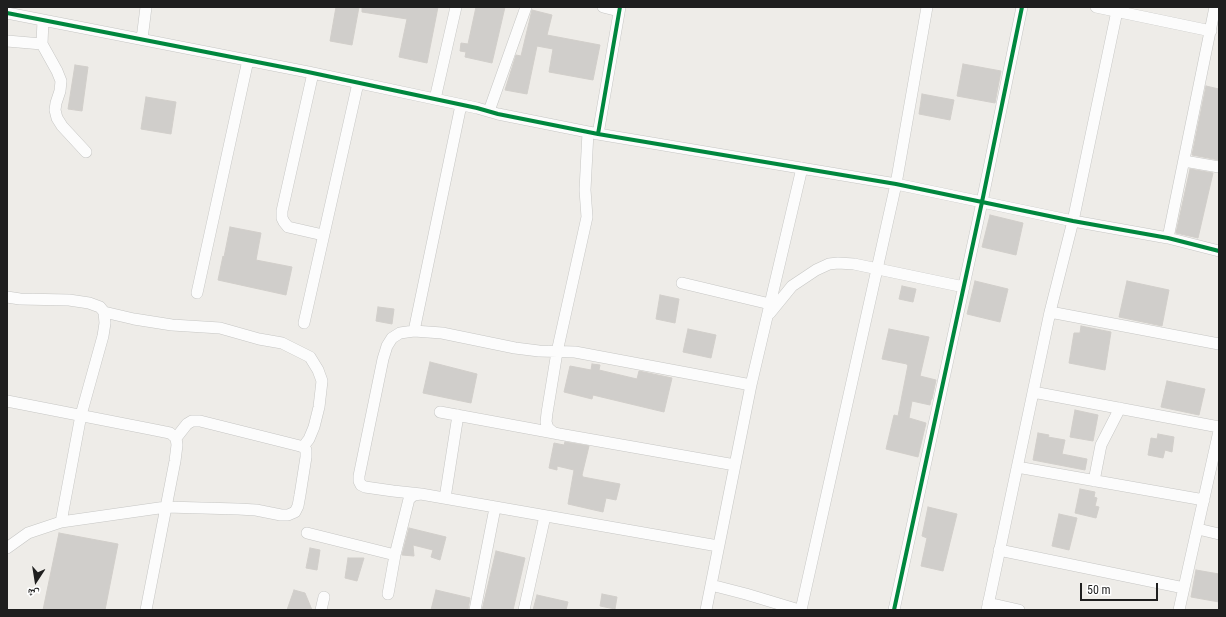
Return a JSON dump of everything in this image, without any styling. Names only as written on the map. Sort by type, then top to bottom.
[{"type":"street","points":[[142,39],[146,7]]},
{"type":"street","points":[[435,99],[456,7]]},
{"type":"street","points":[[489,111],[526,7]]},
{"type":"street","points":[[554,433],[548,428],[546,422],[547,413],[557,352],[587,217],[585,190],[593,133],[619,9],[603,7]]},
{"type":"street","points":[[711,585],[800,610],[896,184],[927,7]]},
{"type":"street","points":[[894,610],[964,287],[1022,7]]},
{"type":"street","points":[[1096,7],[1211,31]]},
{"type":"street","points":[[1168,238],[1216,7]]},
{"type":"street","points":[[1019,610],[987,607],[1050,312],[1073,221],[1117,11]]},
{"type":"street","points":[[7,13],[313,73],[593,133],[896,184],[1073,221],[1168,238],[1219,250]]},
{"type":"street","points":[[43,20],[42,44],[61,81],[55,110],[57,118],[62,126],[86,152]]},
{"type":"street","points":[[7,40],[42,44]]},
{"type":"street","points":[[197,293],[248,60]]},
{"type":"street","points":[[313,73],[282,211],[282,218],[288,226],[324,236]]},
{"type":"street","points":[[304,322],[358,83]]},
{"type":"street","points":[[414,331],[461,105]]},
{"type":"street","points":[[1184,161],[1219,167]]},
{"type":"street","points":[[706,610],[751,385],[802,168]]},
{"type":"street","points":[[768,315],[792,286],[816,270],[830,264],[843,263],[877,268],[964,287]]},
{"type":"street","points":[[682,283],[770,304]]},
{"type":"street","points":[[7,297],[20,299],[68,300],[88,303],[100,306],[104,312],[105,323],[103,336],[81,415],[61,522]]},
{"type":"street","points":[[104,312],[134,319],[172,325],[220,328],[259,339],[282,343],[310,357],[318,370],[322,381],[319,408],[314,427],[309,439],[303,447]]},
{"type":"street","points":[[1050,312],[1219,344]]},
{"type":"street","points":[[718,546],[422,494],[365,487],[360,485],[359,476],[387,346],[392,338],[400,333],[414,331],[442,333],[515,348],[540,351],[575,352],[751,385]]},
{"type":"street","points":[[1033,392],[1219,427]]},
{"type":"street","points":[[7,401],[170,433],[176,438],[178,445],[146,610]]},
{"type":"street","points":[[1094,480],[1101,445],[1105,434],[1120,408]]},
{"type":"street","points":[[440,412],[735,465]]},
{"type":"street","points":[[445,498],[458,415]]},
{"type":"street","points":[[7,548],[28,533],[61,522],[166,507],[231,508],[256,510],[281,515],[288,515],[295,512],[298,506],[306,457],[306,450],[303,447],[200,421],[192,421],[187,424],[176,438]]},
{"type":"street","points":[[1179,610],[1219,431]]},
{"type":"street","points":[[1017,467],[1204,500]]},
{"type":"street","points":[[388,594],[395,555],[409,499],[414,495],[422,494]]},
{"type":"street","points":[[475,610],[495,508]]},
{"type":"street","points":[[524,610],[545,516]]},
{"type":"street","points":[[1198,529],[1219,534]]},
{"type":"street","points":[[307,533],[395,555]]},
{"type":"street","points":[[999,550],[1184,588]]},
{"type":"street","points":[[321,610],[324,597]]},
{"type":"building","points":[[336,7],[359,7],[352,45],[330,41]]},
{"type":"building","points":[[362,7],[438,7],[427,63],[399,57],[407,19],[362,12]]},
{"type":"building","points":[[476,7],[505,7],[492,63],[465,57],[466,52],[460,51],[461,43],[468,44]]},
{"type":"building","points":[[532,10],[552,15],[547,35],[600,45],[593,80],[549,72],[553,49],[537,46],[527,94],[505,90],[516,55],[521,56]]},
{"type":"building","points":[[963,64],[1001,71],[995,103],[957,96]]},
{"type":"building","points":[[75,65],[88,67],[82,111],[68,109]]},
{"type":"building","points":[[1206,86],[1219,89],[1219,160],[1192,155]]},
{"type":"building","points":[[922,94],[954,100],[950,120],[919,114]]},
{"type":"building","points":[[146,97],[176,102],[171,134],[141,129]]},
{"type":"building","points":[[1190,169],[1213,173],[1198,238],[1176,233]]},
{"type":"building","points":[[990,215],[1023,223],[1016,255],[982,247]]},
{"type":"building","points":[[230,227],[261,233],[256,260],[292,267],[286,295],[218,280]]},
{"type":"building","points":[[975,281],[1008,289],[1000,322],[967,314]]},
{"type":"building","points":[[1127,281],[1169,290],[1162,326],[1119,317]]},
{"type":"building","points":[[902,286],[916,289],[913,302],[899,299]]},
{"type":"building","points":[[660,295],[679,299],[675,323],[656,319]]},
{"type":"building","points":[[378,307],[394,309],[392,324],[376,321]]},
{"type":"building","points":[[1081,326],[1111,332],[1105,370],[1069,363],[1074,333],[1080,333]]},
{"type":"building","points":[[688,329],[716,335],[711,358],[683,352]]},
{"type":"building","points":[[889,329],[929,337],[920,376],[936,380],[932,399],[930,405],[912,401],[909,418],[926,423],[918,457],[886,449],[894,415],[898,416],[908,365],[882,359]]},
{"type":"building","points":[[430,362],[477,374],[471,403],[423,393]]},
{"type":"building","points":[[592,364],[600,365],[599,370],[637,379],[639,371],[672,378],[664,412],[593,395],[592,399],[564,392],[570,366],[591,370]]},
{"type":"building","points":[[1167,381],[1205,389],[1199,415],[1161,407]]},
{"type":"building","points":[[1075,410],[1098,415],[1093,441],[1070,437]]},
{"type":"building","points":[[1038,433],[1049,435],[1048,437],[1065,440],[1062,454],[1087,459],[1085,470],[1033,460]]},
{"type":"building","points":[[1158,434],[1174,437],[1172,452],[1165,450],[1163,458],[1148,455],[1151,438],[1157,439]]},
{"type":"building","points":[[565,442],[589,446],[582,475],[583,477],[620,484],[616,500],[606,498],[603,512],[568,504],[574,470],[557,466],[557,470],[549,468],[554,443],[564,445]]},
{"type":"building","points":[[1080,489],[1095,492],[1094,497],[1097,498],[1095,506],[1099,507],[1096,518],[1075,513]]},
{"type":"building","points":[[928,507],[957,514],[943,571],[921,566],[927,538],[922,536]]},
{"type":"building","points":[[1059,514],[1077,518],[1069,550],[1052,546]]},
{"type":"building","points":[[409,528],[446,537],[440,560],[431,557],[433,550],[413,545],[414,556],[402,555]]},
{"type":"building","points":[[59,533],[118,544],[105,610],[43,610]]},
{"type":"building","points":[[310,548],[320,550],[317,570],[306,568]]},
{"type":"building","points":[[496,551],[525,558],[513,610],[482,610]]},
{"type":"building","points":[[348,558],[364,558],[357,581],[345,578]]},
{"type":"building","points":[[1196,570],[1219,574],[1219,602],[1191,597]]},
{"type":"building","points":[[294,590],[305,593],[312,610],[287,610]]},
{"type":"building","points":[[436,590],[470,598],[468,610],[431,610]]},
{"type":"building","points":[[602,594],[617,597],[615,609],[600,606]]},
{"type":"building","points":[[537,595],[568,602],[566,610],[533,610]]},
{"type":"cycle path","points":[[7,13],[308,72],[477,108],[498,114],[598,134],[620,7]]},
{"type":"cycle path","points":[[894,610],[982,202],[1022,7]]},
{"type":"cycle path","points":[[598,134],[896,184],[1073,221],[1168,238],[1219,251]]}]
